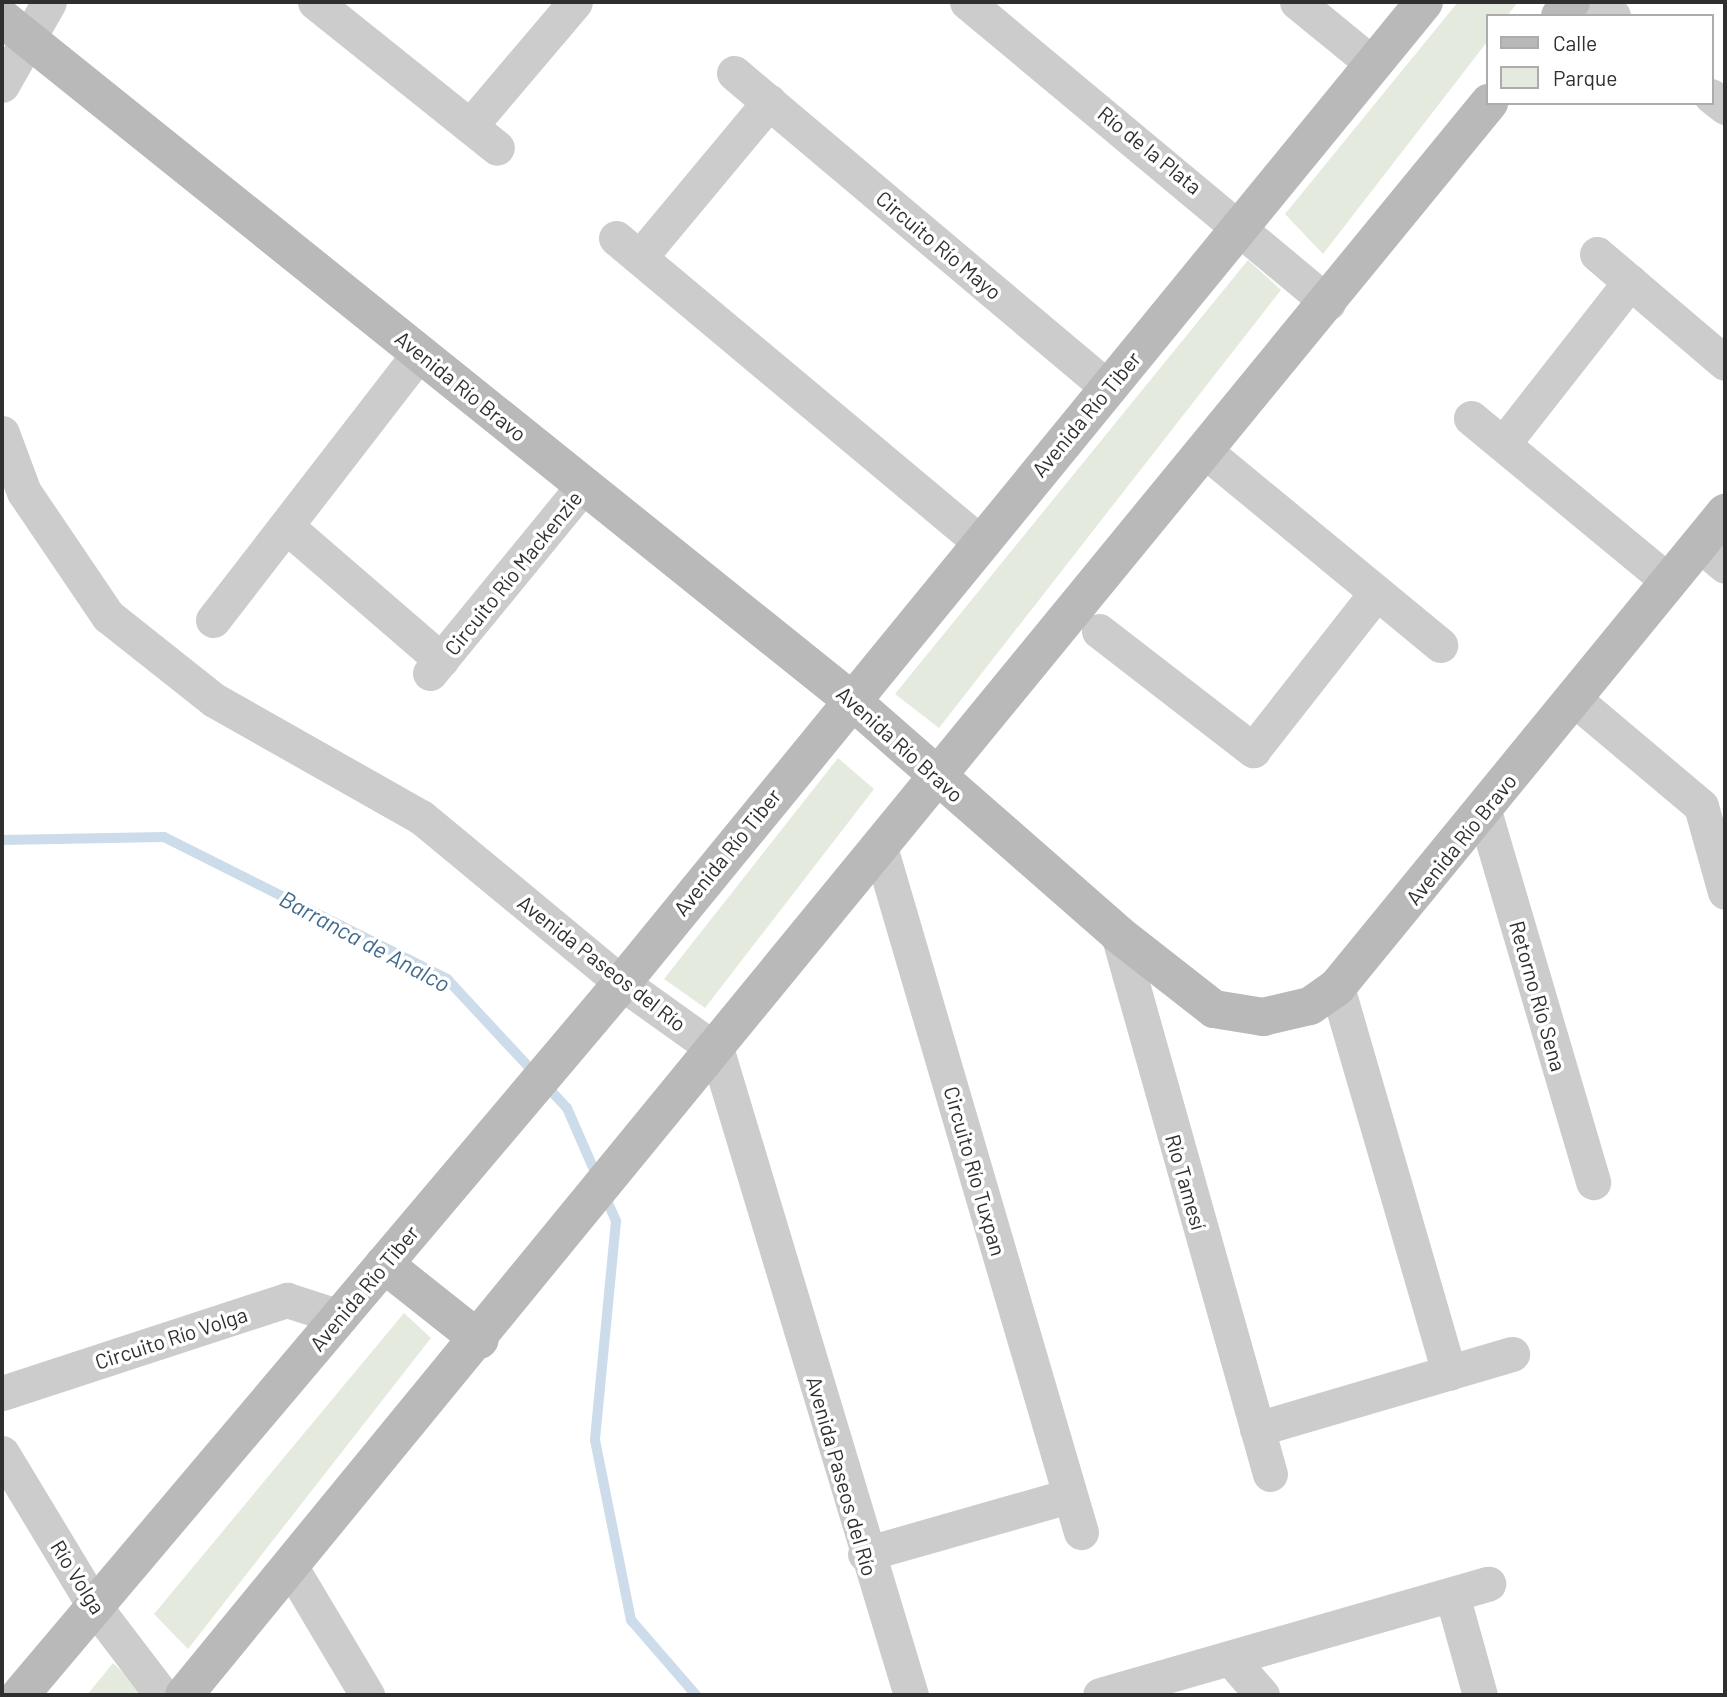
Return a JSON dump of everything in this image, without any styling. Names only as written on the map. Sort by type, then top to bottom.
[{"type":"street","points":[[2,85],[14,28],[49,2]]},
{"type":"street","points":[[315,2],[497,148]]},
{"type":"street","points":[[470,126],[575,2]]},
{"type":"street","name":"Río de la Plata","points":[[967,2],[1242,226],[1328,303]]},
{"type":"street","points":[[1297,2],[1373,64]]},
{"type":"street","name":"Avenida Río Tiber","points":[[20,1695],[610,997],[850,699],[1424,2]]},
{"type":"street","points":[[1596,2],[1611,14]]},
{"type":"street","name":"Avenida Río Bravo","points":[[14,28],[850,699],[1118,934],[1214,1009],[1264,1017],[1310,1006],[1337,987],[1484,811],[1669,582],[1712,555],[1725,513]]},
{"type":"street","name":"Circuito Río Mayo","points":[[734,73],[1108,388]]},
{"type":"street","points":[[769,102],[628,248],[980,542]]},
{"type":"street","points":[[184,1695],[292,1569],[717,1051],[880,847],[1487,105]]},
{"type":"street","points":[[1598,254],[1725,363]]},
{"type":"street","points":[[1503,444],[1630,282]]},
{"type":"street","points":[[213,620],[419,353]]},
{"type":"street","points":[[1471,418],[1669,582]]},
{"type":"street","name":"Avenida Paseos del Río","points":[[2,433],[24,492],[108,616],[214,700],[421,817],[610,997],[717,1051],[865,1554],[911,1695]]},
{"type":"street","points":[[1205,450],[1440,645]]},
{"type":"street","name":"Circuito Río Mackenzie","points":[[286,526],[436,667],[584,485]]},
{"type":"street","points":[[1099,631],[1253,750],[1376,593]]},
{"type":"street","points":[[1574,699],[1701,806],[1725,892]]},
{"type":"street","name":"Retorno Río Sena","points":[[1484,811],[1593,1182]]},
{"type":"street","name":"Circuito Río Tuxpan","points":[[880,847],[1081,1532]]},
{"type":"street","name":"Río Tamesí","points":[[1118,934],[1270,1474]]},
{"type":"street","points":[[1337,987],[1449,1373]]},
{"type":"street","points":[[384,1264],[480,1340]]},
{"type":"street","name":"Circuito Río Volga","points":[[2,1393],[287,1300],[340,1317]]},
{"type":"street","points":[[1257,1429],[1512,1354]]},
{"type":"street","name":"Río Volga","points":[[2,1453],[95,1607],[162,1695]]},
{"type":"street","points":[[865,1554],[1069,1496]]},
{"type":"street","points":[[292,1569],[367,1695]]},
{"type":"street","points":[[1100,1695],[1488,1584]]},
{"type":"street","points":[[1452,1595],[1480,1695]]},
{"type":"street","points":[[1230,1658],[1262,1695]]},
{"type":"green space","points":[[1458,2],[1518,2],[1509,14],[1486,14],[1486,43],[1323,254],[1285,214]]},
{"type":"green space","points":[[1248,260],[1281,290],[939,728],[895,694]]},
{"type":"green space","points":[[838,758],[874,789],[705,1008],[664,979]]},
{"type":"green space","points":[[404,1313],[431,1338],[188,1649],[154,1614]]},
{"type":"green space","points":[[113,1663],[147,1695],[87,1695]]},
{"type":"waterway","name":"Barranca de Analco","points":[[2,840],[164,837],[447,979],[567,1108],[598,1179]]},
{"type":"waterway","name":"Barranca de Analco","points":[[604,1194],[616,1221],[595,1440],[631,1620],[696,1695]]}]
